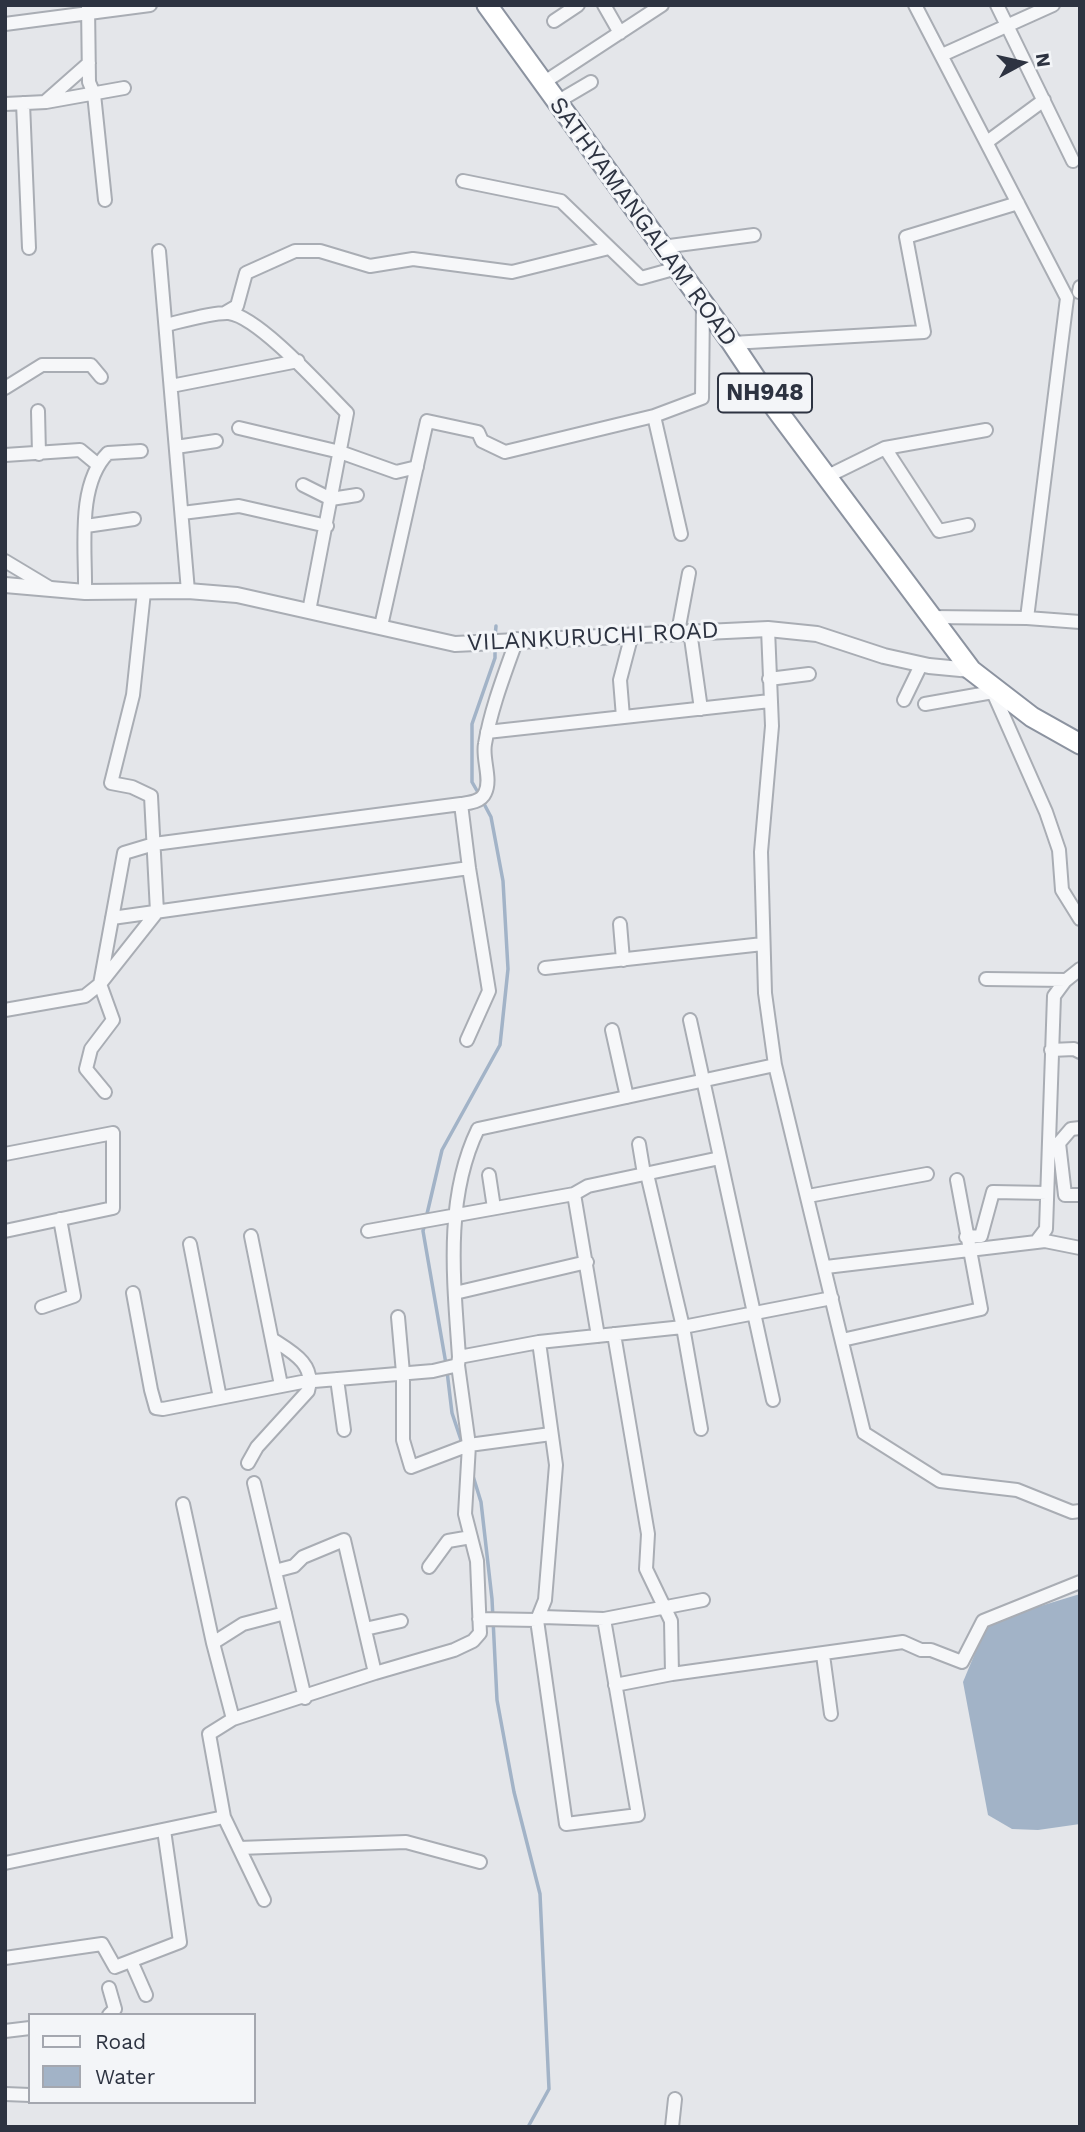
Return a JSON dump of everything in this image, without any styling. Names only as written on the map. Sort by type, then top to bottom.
[{"type":"highway","name":"SATHYAMANGALAM ROAD","points":[[487,5],[704,304],[776,409],[971,670],[1032,717],[1080,744]]},
{"type":"street","points":[[5,24],[88,9],[150,5]]},
{"type":"street","points":[[554,21],[578,5]]},
{"type":"street","points":[[604,5],[620,33]]},
{"type":"street","points":[[543,82],[662,5]]},
{"type":"street","points":[[915,5],[1018,203],[1076,292],[1027,618]]},
{"type":"street","points":[[997,5],[1073,160]]},
{"type":"street","points":[[942,55],[1053,5]]},
{"type":"street","points":[[88,9],[89,82],[94,94],[105,200]]},
{"type":"street","points":[[46,102],[89,63]]},
{"type":"street","points":[[557,102],[591,82]]},
{"type":"street","points":[[5,104],[46,102],[124,88]]},
{"type":"street","points":[[987,142],[1044,100]]},
{"type":"street","points":[[23,103],[29,247]]},
{"type":"street","points":[[463,181],[561,201],[641,278],[677,268]]},
{"type":"street","points":[[732,344],[924,332],[906,237],[1018,203]]},
{"type":"street","points":[[662,247],[754,235]]},
{"type":"street","points":[[225,313],[237,306],[246,273],[295,251],[320,251],[370,266],[413,258],[512,272],[610,248]]},
{"type":"street","points":[[159,251],[188,591]]},
{"type":"street","points":[[381,626],[427,421],[478,432],[482,441],[505,452],[654,416],[702,398],[704,304]]},
{"type":"street","points":[[166,325],[225,313],[241,315],[298,361],[347,414],[309,611]]},
{"type":"street","points":[[171,386],[298,361]]},
{"type":"street","points":[[5,388],[42,365],[91,365],[101,377]]},
{"type":"street","points":[[38,411],[39,454]]},
{"type":"street","points":[[654,416],[681,534]]},
{"type":"street","points":[[240,428],[340,452],[396,472],[417,467]]},
{"type":"street","points":[[826,477],[886,448],[986,430]]},
{"type":"street","points":[[176,447],[216,441]]},
{"type":"street","points":[[886,448],[939,531],[968,525]]},
{"type":"street","points":[[5,455],[80,450],[97,464]]},
{"type":"street","points":[[85,592],[86,496],[97,464],[108,453],[141,452]]},
{"type":"street","points":[[303,485],[331,499],[357,495]]},
{"type":"street","points":[[182,513],[239,506],[327,526]]},
{"type":"street","points":[[86,526],[134,519]]},
{"type":"street","points":[[5,561],[51,589]]},
{"type":"street","points":[[689,573],[684,632],[701,709]]},
{"type":"street","name":"VILANKURUCHI ROAD","points":[[5,585],[85,592],[188,591],[237,595],[455,644],[768,629],[817,634],[921,665],[971,670]]},
{"type":"street","points":[[5,1010],[85,996],[100,984],[157,912],[151,796],[111,783],[133,695],[144,592]]},
{"type":"street","points":[[931,617],[1027,618],[1080,622]]},
{"type":"street","points":[[768,629],[772,726],[761,852],[765,993],[775,1065],[864,1433],[940,1481],[1017,1490],[1072,1512],[1080,1511]]},
{"type":"street","points":[[623,717],[620,680],[632,634]]},
{"type":"street","points":[[105,1091],[86,1069],[91,1049],[113,1020],[100,984],[124,853],[155,844],[461,804],[482,796],[486,783],[484,747],[487,732],[517,639]]},
{"type":"street","points":[[904,700],[921,665]]},
{"type":"street","points":[[769,680],[809,674]]},
{"type":"street","points":[[925,704],[992,688],[1046,812],[1059,850],[1062,890],[1080,919]]},
{"type":"street","points":[[487,732],[770,701]]},
{"type":"street","points":[[461,804],[489,991],[467,1040]]},
{"type":"street","points":[[112,918],[469,869]]},
{"type":"street","points":[[620,924],[623,960]]},
{"type":"street","points":[[545,968],[763,944]]},
{"type":"street","points":[[1036,1242],[1046,1229],[1054,996],[1066,980],[1080,970]]},
{"type":"street","points":[[986,979],[1066,980]]},
{"type":"street","points":[[690,1020],[773,1401]]},
{"type":"street","points":[[612,1030],[626,1097]]},
{"type":"street","points":[[1051,1050],[1073,1049],[1080,1052]]},
{"type":"street","points":[[264,1900],[224,1817],[209,1734],[233,1719],[454,1650],[473,1641],[488,1619],[465,1514],[467,1470],[455,1293],[457,1192],[478,1129],[775,1065]]},
{"type":"street","points":[[1080,1128],[1071,1129],[1059,1143],[1065,1195],[1080,1195]]},
{"type":"street","points":[[5,1154],[113,1133],[113,1208],[5,1231]]},
{"type":"street","points":[[639,1144],[683,1327],[701,1429]]},
{"type":"street","points":[[368,1231],[574,1194],[588,1186],[720,1158]]},
{"type":"street","points":[[808,1196],[928,1174]]},
{"type":"street","points":[[489,1175],[494,1208]]},
{"type":"street","points":[[842,1340],[981,1309],[957,1180]]},
{"type":"street","points":[[966,1237],[981,1236],[993,1192],[1047,1193]]},
{"type":"street","points":[[574,1194],[598,1336]]},
{"type":"street","points":[[42,1307],[74,1296],[60,1219]]},
{"type":"street","points":[[251,1236],[281,1385]]},
{"type":"street","points":[[826,1267],[1045,1241],[1080,1248]]},
{"type":"street","points":[[190,1244],[220,1398]]},
{"type":"street","points":[[455,1293],[587,1262]]},
{"type":"street","points":[[133,1293],[150,1390],[156,1408],[281,1385],[433,1371],[459,1361],[539,1342],[683,1327],[832,1298]]},
{"type":"street","points":[[398,1317],[403,1373],[403,1440],[411,1467],[466,1448],[551,1434]]},
{"type":"street","points":[[614,1334],[648,1534],[646,1569],[671,1621],[672,1674]]},
{"type":"street","points":[[248,1463],[257,1447],[309,1391],[311,1381],[301,1357],[272,1339]]},
{"type":"street","points":[[539,1342],[555,1465],[545,1600],[537,1620],[566,1824],[638,1815],[604,1619]]},
{"type":"street","points":[[337,1379],[344,1430]]},
{"type":"street","points":[[254,1483],[305,1698]]},
{"type":"street","points":[[183,1504],[213,1643],[233,1719]]},
{"type":"street","points":[[429,1567],[448,1541],[471,1537]]},
{"type":"street","points":[[275,1571],[294,1566],[303,1558],[344,1539],[374,1673]]},
{"type":"street","points":[[615,1685],[672,1674],[903,1642],[962,1662],[983,1621],[1080,1582]]},
{"type":"street","points":[[488,1619],[604,1619],[703,1600]]},
{"type":"street","points":[[213,1643],[243,1624],[285,1614]]},
{"type":"street","points":[[365,1629],[401,1621]]},
{"type":"street","points":[[823,1655],[831,1714]]},
{"type":"street","points":[[5,1863],[224,1817]]},
{"type":"street","points":[[5,1958],[102,1944],[115,1967],[180,1942],[164,1830]]},
{"type":"street","points":[[239,1848],[406,1842],[480,1862]]},
{"type":"street","points":[[131,1961],[146,1995]]},
{"type":"street","points":[[109,1988],[115,2009],[111,2013]]},
{"type":"street","points":[[5,2031],[28,2028]]},
{"type":"street","points":[[5,2094],[28,2095]]},
{"type":"street","points":[[672,2127],[674,2099]]},
{"type":"water","points":[[1080,1594],[1080,1824],[1038,1830],[1012,1829],[988,1815],[963,1682],[988,1622]]},
{"type":"waterway","points":[[495,637],[496,626]]},
{"type":"waterway","points":[[480,796],[472,782],[472,724],[495,658],[495,645]]},
{"type":"waterway","points":[[446,1364],[423,1231],[442,1150],[500,1045],[508,969],[503,881],[491,817],[483,802]]},
{"type":"waterway","points":[[447,1371],[452,1413],[463,1446]]},
{"type":"waterway","points":[[473,1476],[481,1502],[492,1599],[497,1700],[514,1792],[540,1894],[549,2089],[528,2127]]}]
